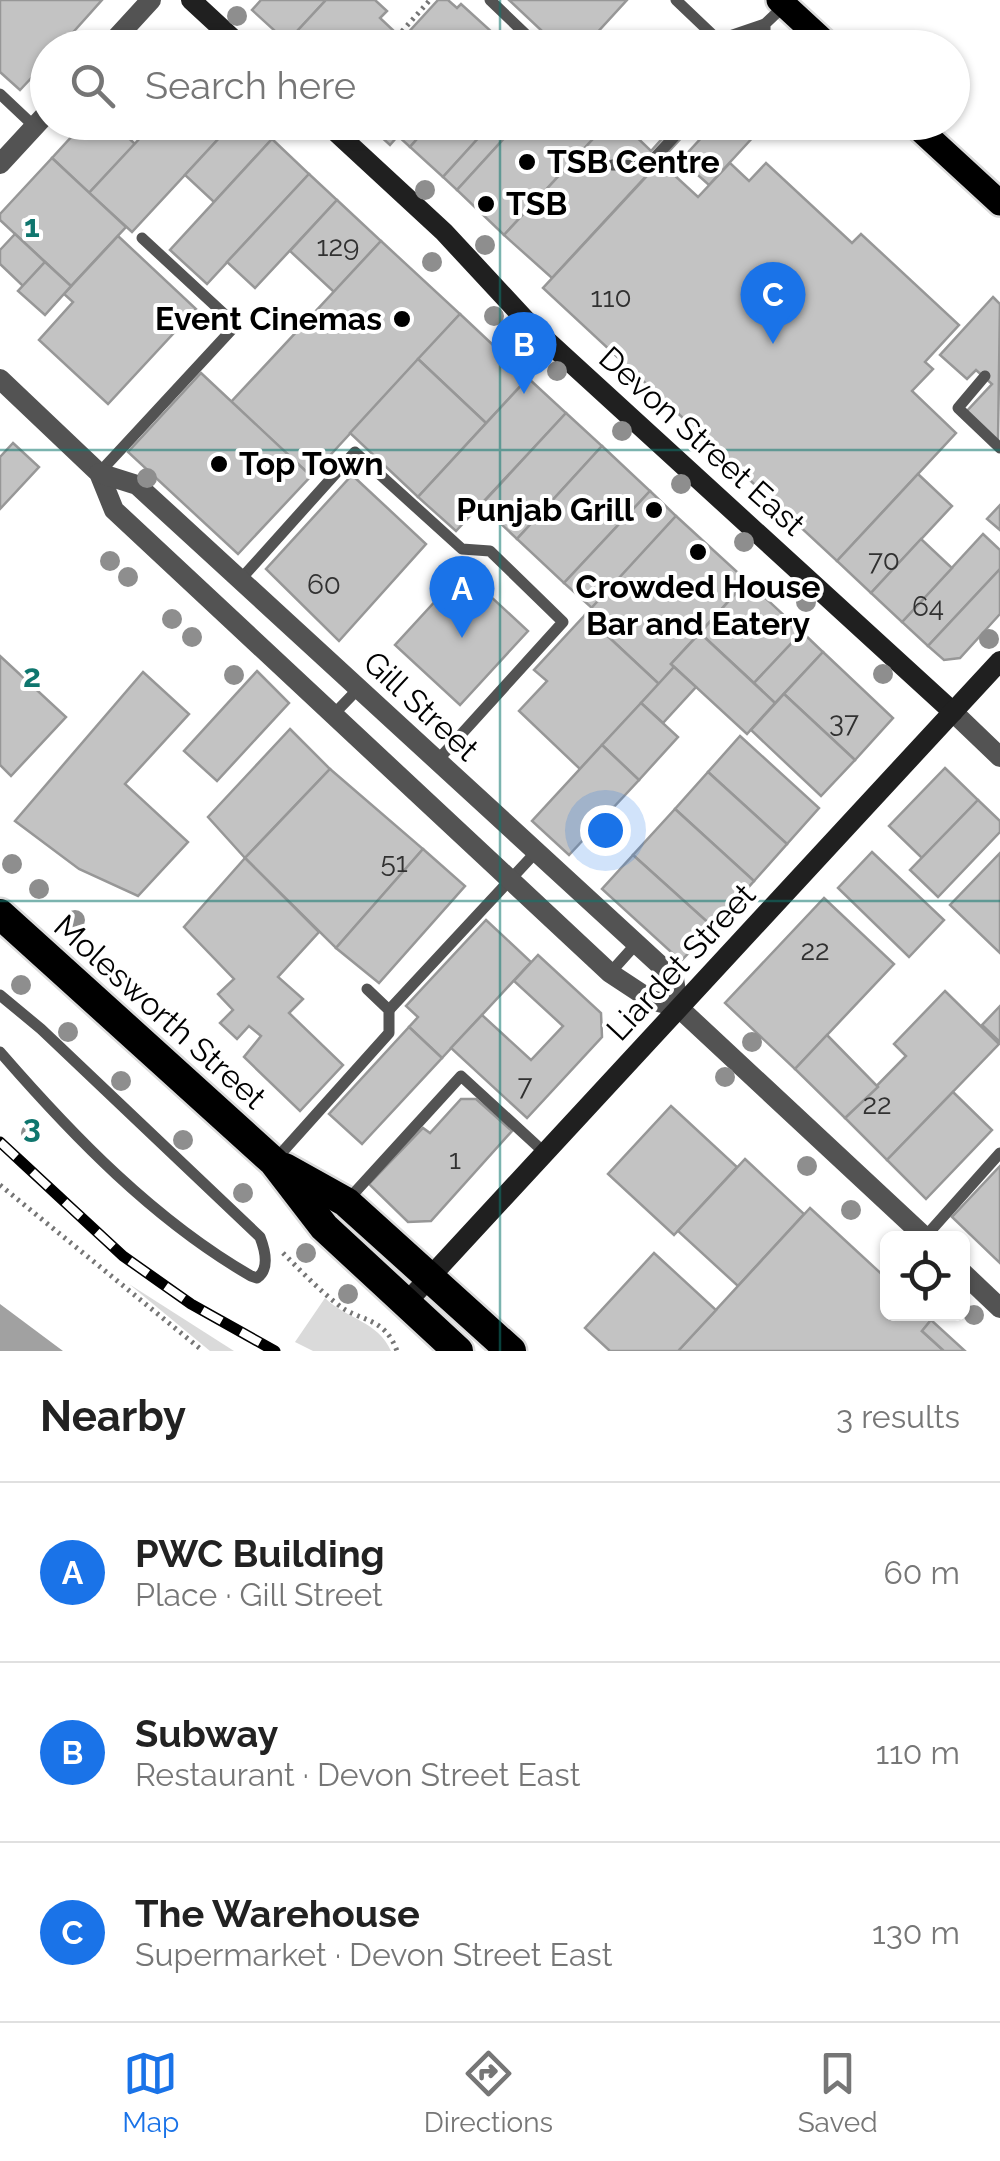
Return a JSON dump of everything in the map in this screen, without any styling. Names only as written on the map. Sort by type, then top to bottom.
[{"type":"highway","name":"Molesworth Street","points":[[3,924],[274,1162],[324,1227],[458,1351]]},
{"type":"highway","name":"Molesworth Street","points":[[274,1162],[346,1202],[511,1351]]},
{"type":"main road","points":[[782,2],[812,30]]},
{"type":"main road","points":[[931,140],[1000,204]]},
{"type":"street","points":[[124,30],[151,0]]},
{"type":"street","points":[[191,0],[224,30]]},
{"type":"street","points":[[0,164],[30,132]]},
{"type":"street","name":"Devon Street East","points":[[344,140],[444,232],[534,329],[1000,757]]},
{"type":"street","name":"Gill Street","points":[[0,379],[98,472],[114,510],[610,973],[652,1000],[678,1007],[918,1231]]},
{"type":"street","name":"Gill Street","points":[[98,472],[137,485],[674,978],[678,1007]]},
{"type":"street","name":"Liardet Street","points":[[406,1303],[1000,661]]},
{"type":"street","points":[[970,1280],[1000,1308]]},
{"type":"lane","points":[[490,0],[521,30]]},
{"type":"lane","points":[[676,0],[708,30]]},
{"type":"lane","points":[[747,30],[765,24],[782,2]]},
{"type":"lane","points":[[765,24],[765,30]]},
{"type":"lane","points":[[0,94],[30,113]]},
{"type":"lane","points":[[612,165],[647,166],[671,140]]},
{"type":"lane","points":[[98,472],[236,326],[142,238]]},
{"type":"lane","points":[[982,380],[958,408],[1000,448]]},
{"type":"lane","points":[[240,580],[355,452],[462,549],[490,551],[563,622],[437,760]]},
{"type":"lane","points":[[333,715],[358,688]]},
{"type":"lane","points":[[274,1162],[389,1033],[389,1010],[536,852]]},
{"type":"lane","points":[[610,973],[636,944]]},
{"type":"lane","points":[[367,988],[389,1010]]},
{"type":"lane","points":[[0,995],[41,1029],[260,1237],[266,1269],[257,1278],[174,1227],[0,1052]]},
{"type":"lane","points":[[346,1202],[461,1076],[545,1153]]},
{"type":"lane","points":[[931,1231],[1000,1154]]},
{"type":"path","points":[[403,30],[430,0]]},
{"type":"path","points":[[0,1185],[203,1351]]},
{"type":"path","points":[[260,1237],[276,1247],[340,1308],[374,1321],[391,1338],[397,1351]]},
{"type":"shaded area","points":[[129,1284],[234,1351],[210,1351]]},
{"type":"shaded area","points":[[325,1298],[378,1333],[391,1351],[313,1351],[295,1342]]},
{"type":"shaded area","points":[[0,1304],[63,1351],[0,1351]]},
{"type":"building","points":[[0,0],[102,0],[75,30],[30,30],[30,79],[20,90],[0,72]]},
{"type":"building","points":[[261,0],[326,0],[298,30],[274,30],[252,10]]},
{"type":"building","points":[[326,0],[375,0],[387,11],[380,18],[393,30],[298,30]]},
{"type":"building","points":[[438,0],[448,0],[457,8],[461,4],[490,30],[410,30]]},
{"type":"building","points":[[509,0],[627,0],[600,30],[541,30]]},
{"type":"building","points":[[68,140],[131,140],[135,144],[89,193],[52,158]]},
{"type":"building","points":[[138,140],[217,140],[132,232],[89,193]]},
{"type":"building","points":[[217,140],[271,140],[214,202],[185,175]]},
{"type":"building","points":[[271,140],[309,174],[207,284],[170,250]]},
{"type":"building","points":[[416,140],[477,140],[443,177],[410,147]]},
{"type":"building","points":[[477,140],[503,140],[457,190],[443,177]]},
{"type":"building","name":"TSB Centre","points":[[503,140],[592,140],[504,235],[457,190]]},
{"type":"building","points":[[592,140],[640,140],[651,151],[661,140],[679,140],[552,278],[504,235]]},
{"type":"building","points":[[699,140],[750,140],[709,185],[681,160]]},
{"type":"building","points":[[52,158],[126,227],[71,286],[0,220],[0,214]]},
{"type":"building","points":[[660,162],[698,197],[730,163],[749,181],[766,163],[852,243],[861,234],[959,325],[925,362],[933,369],[912,391],[956,433],[837,561],[543,288]]},
{"type":"building","points":[[309,174],[337,200],[255,288],[227,262]]},
{"type":"building","points":[[337,200],[381,241],[334,292],[290,251]]},
{"type":"building","points":[[15,234],[45,262],[23,286],[0,264],[0,250]]},
{"type":"building","points":[[118,236],[196,309],[108,404],[39,340],[73,302],[64,294]]},
{"type":"building","points":[[381,241],[460,314],[311,476],[231,402]]},
{"type":"building","points":[[45,262],[71,286],[45,315],[18,291]]},
{"type":"building","points":[[993,297],[1000,304],[998,441],[966,412],[992,384],[976,370],[967,379],[940,355]]},
{"type":"building","points":[[460,314],[528,378],[486,423],[418,359]]},
{"type":"building","points":[[418,359],[486,423],[418,497],[350,433]]},
{"type":"building","name":"Top Town","points":[[201,373],[311,476],[238,554],[128,452]]},
{"type":"building","points":[[528,378],[566,413],[456,531],[418,497]]},
{"type":"building","points":[[566,413],[602,446],[517,539],[481,505]]},
{"type":"building","points":[[13,443],[39,467],[0,509],[0,457]]},
{"type":"building","points":[[602,446],[650,491],[564,583],[517,539]]},
{"type":"building","points":[[918,474],[952,506],[871,593],[837,561]]},
{"type":"building","points":[[352,475],[426,544],[339,641],[266,569]]},
{"type":"building","points":[[650,491],[676,516],[592,608],[564,583]]},
{"type":"building","points":[[1000,505],[1000,530],[987,519]]},
{"type":"building","points":[[676,516],[747,581],[671,664],[674,667],[659,684],[585,615]]},
{"type":"building","points":[[983,534],[1000,550],[1000,569],[928,646],[902,622]]},
{"type":"building","points":[[921,539],[952,568],[902,622],[871,593]]},
{"type":"building","points":[[1000,569],[1000,614],[960,658],[944,660],[928,646]]},
{"type":"building","points":[[463,571],[528,631],[460,705],[395,645]]},
{"type":"building","points":[[747,581],[802,632],[754,683],[700,633]]},
{"type":"building","points":[[585,615],[659,684],[580,769],[519,711],[547,681],[534,670]]},
{"type":"building","points":[[802,632],[823,652],[775,703],[754,683]]},
{"type":"building","points":[[700,633],[775,703],[747,734],[671,664]]},
{"type":"building","points":[[823,652],[893,718],[855,760],[784,694]]},
{"type":"building","points":[[0,656],[66,717],[11,776],[0,765]]},
{"type":"building","points":[[674,667],[696,687],[663,723],[641,703]]},
{"type":"building","points":[[257,671],[289,703],[217,781],[184,751]]},
{"type":"building","points":[[143,672],[189,714],[125,784],[188,842],[138,896],[79,869],[15,821]]},
{"type":"building","points":[[784,694],[855,760],[821,796],[751,730]]},
{"type":"building","points":[[641,703],[678,737],[639,780],[602,745]]},
{"type":"building","points":[[290,729],[330,769],[245,858],[208,817]]},
{"type":"building","points":[[740,736],[819,808],[787,844],[708,772]]},
{"type":"building","points":[[602,745],[639,780],[569,855],[532,821]]},
{"type":"building","points":[[945,768],[978,800],[922,858],[889,826]]},
{"type":"building","points":[[330,769],[423,849],[336,948],[245,858]]},
{"type":"building","points":[[708,772],[787,844],[754,881],[675,809]]},
{"type":"building","points":[[978,800],[1000,821],[1000,832],[938,897],[910,870]]},
{"type":"building","points":[[675,809],[754,881],[713,927],[633,855]]},
{"type":"building","points":[[423,849],[465,886],[379,983],[336,948]]},
{"type":"building","points":[[872,852],[944,920],[909,957],[838,888]]},
{"type":"building","points":[[1000,853],[1000,953],[950,905]]},
{"type":"building","points":[[633,855],[713,927],[681,961],[602,889]]},
{"type":"building","points":[[245,858],[319,932],[278,977],[303,999],[289,1013],[343,1065],[300,1111],[244,1057],[261,1036],[249,1026],[237,1039],[220,1023],[233,1010],[218,994],[234,979],[184,927]]},
{"type":"building","points":[[824,898],[894,964],[795,1069],[725,1003]]},
{"type":"building","points":[[486,920],[531,962],[442,1058],[409,1027],[418,1017],[406,1006]]},
{"type":"building","points":[[538,955],[601,1013],[602,1037],[527,1118],[451,1048],[482,1015],[531,1060],[563,1026],[514,981]]},
{"type":"building","points":[[945,991],[999,1044],[887,1160],[845,1118],[906,1056],[894,1044]]},
{"type":"building","points":[[1000,1006],[1000,1042],[982,1025]]},
{"type":"building","points":[[409,1027],[442,1058],[362,1144],[329,1114]]},
{"type":"building","points":[[827,1035],[878,1087],[845,1118],[795,1069]]},
{"type":"building","points":[[953,1092],[992,1130],[926,1199],[887,1160]]},
{"type":"building","points":[[461,1099],[476,1099],[512,1131],[431,1221],[408,1222],[369,1184],[423,1128],[430,1133]]},
{"type":"building","points":[[671,1106],[737,1167],[674,1235],[608,1174]]},
{"type":"building","points":[[745,1159],[804,1214],[738,1286],[678,1231]]},
{"type":"building","points":[[1000,1166],[1000,1263],[952,1217]]},
{"type":"building","points":[[810,1208],[880,1273],[880,1321],[930,1321],[922,1331],[944,1351],[678,1351]]},
{"type":"building","points":[[654,1253],[716,1310],[678,1351],[610,1351],[585,1328]]},
{"type":"building","points":[[932,1321],[965,1351],[944,1351],[922,1331]]},
{"type":"railway","points":[[0,1142],[123,1256],[191,1304],[275,1351]]},
{"type":"place","name":"TSB Centre","points":[[527,162]]},
{"type":"place","name":"TSB","points":[[486,204]]},
{"type":"place","name":"Event Cinemas","points":[[402,319]]},
{"type":"place","name":"The Warehouse","points":[[773,344]]},
{"type":"place","name":"Subway","points":[[524,394]]},
{"type":"place","name":"Top Town","points":[[219,464]]},
{"type":"place","name":"Punjab Grill","points":[[654,510]]},
{"type":"place","name":"Crowded House Bar and Eatery","points":[[698,552]]},
{"type":"place","name":"PWC Building","points":[[462,638]]}]
